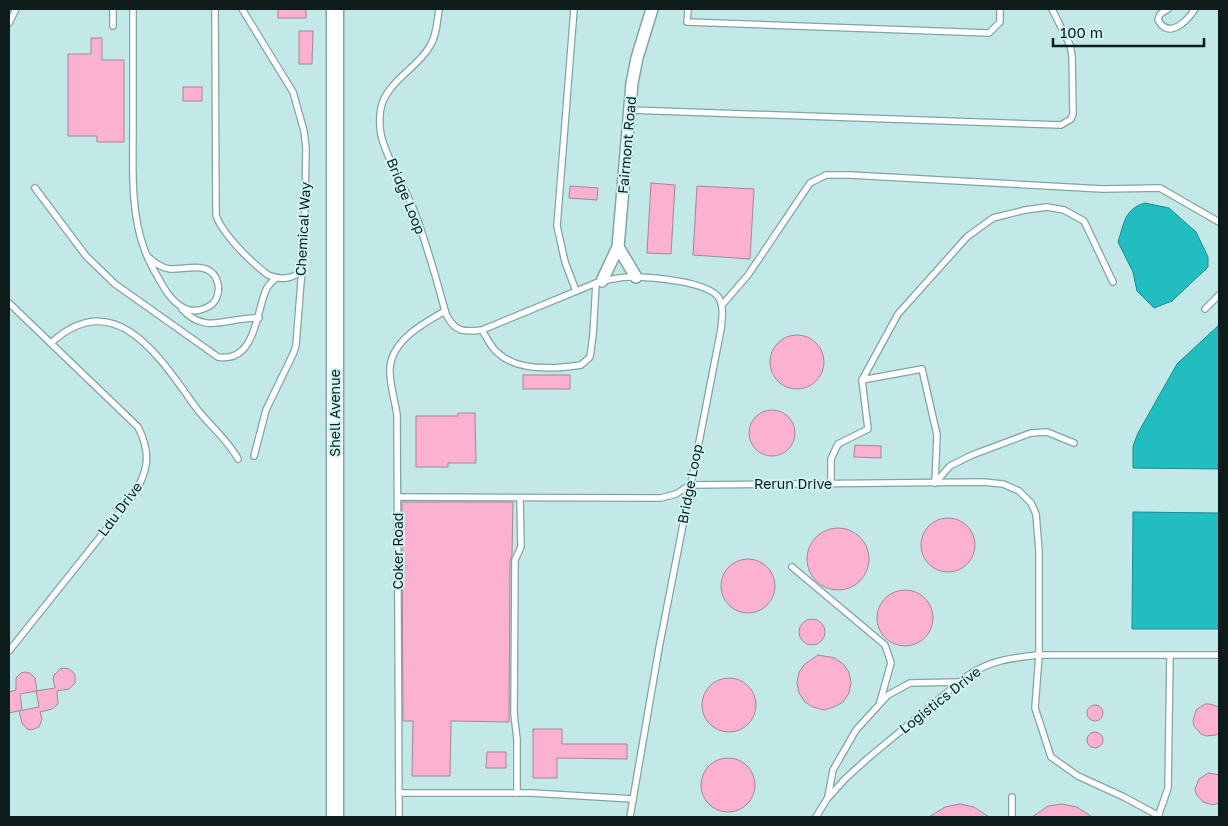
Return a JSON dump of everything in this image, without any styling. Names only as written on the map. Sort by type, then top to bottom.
[{"type":"street","name":"Shell Avenue","points":[[335,9],[335,817]]},
{"type":"street","name":"Fairmont Road","points":[[599,282],[618,248],[632,83],[637,58],[652,9]]},
{"type":"street","points":[[618,248],[636,277]]},
{"type":"lane","points":[[9,23],[16,9]]},
{"type":"lane","points":[[113,9],[113,26]]},
{"type":"lane","points":[[133,9],[133,188],[138,227],[147,256],[172,300],[189,317],[203,323],[218,324],[240,318],[258,318]]},
{"type":"lane","points":[[215,9],[216,215],[219,224],[263,271],[276,278],[292,277],[299,273],[303,267]]},
{"type":"lane","name":"Chemical Way","points":[[242,9],[286,78],[299,108],[306,148],[303,267],[294,352],[266,410],[254,456]]},
{"type":"lane","name":"Bridge Loop","points":[[438,9],[435,36],[431,45],[389,91],[383,102],[380,125],[386,148],[414,210],[445,311],[454,326],[459,330],[468,332],[482,330],[576,290],[614,278],[649,278],[702,287],[718,297],[722,306],[720,329],[659,648],[630,817]]},
{"type":"lane","points":[[574,9],[557,226],[565,262],[576,290]]},
{"type":"lane","points":[[688,9],[687,22],[990,33],[1000,22],[1000,9]]},
{"type":"lane","points":[[630,110],[1061,126],[1071,119],[1073,114],[1072,56],[1070,45],[1052,9]]},
{"type":"lane","points":[[1168,9],[1160,14],[1158,20],[1161,26],[1167,28],[1175,28],[1182,24],[1195,9]]},
{"type":"lane","points":[[722,306],[748,276],[810,183],[826,175],[915,178],[1102,189],[1160,188],[1219,222]]},
{"type":"lane","points":[[35,188],[86,256],[115,284],[218,357],[225,358],[238,354],[251,337],[265,291],[276,278]]},
{"type":"lane","points":[[831,484],[831,459],[838,444],[868,429],[862,380],[898,314],[967,237],[993,218],[1047,207],[1064,210],[1084,222],[1113,282]]},
{"type":"lane","points":[[147,256],[162,267],[170,269],[202,268],[215,276],[218,290],[217,298],[213,304],[198,311],[181,308]]},
{"type":"lane","points":[[482,330],[496,352],[509,362],[525,367],[581,366],[590,357],[599,282]]},
{"type":"lane","points":[[1205,309],[1219,295]]},
{"type":"lane","name":"Ldu Drive","points":[[9,303],[138,427],[145,443],[147,462],[142,480],[132,497],[9,651]]},
{"type":"lane","name":"Coker Road","points":[[399,817],[397,415],[390,368],[398,348],[409,335],[445,311]]},
{"type":"lane","points":[[51,343],[60,335],[81,324],[103,322],[114,323],[123,327],[148,344],[174,376],[203,417],[234,451],[238,459]]},
{"type":"lane","points":[[862,380],[922,370],[937,435],[935,483]]},
{"type":"lane","points":[[935,483],[950,466],[972,455],[1031,433],[1047,432],[1074,443]]},
{"type":"lane","name":"Rerun Drive","points":[[398,497],[661,498],[676,494],[690,485],[993,482],[1003,484],[1019,491],[1031,503],[1036,514],[1039,655],[1034,708],[1051,757],[1078,776],[1124,797],[1159,816]]},
{"type":"lane","points":[[517,793],[517,739],[514,714],[515,560],[521,547],[520,498]]},
{"type":"lane","points":[[792,567],[885,645],[891,663],[880,704]]},
{"type":"lane","name":"Logistics Drive","points":[[816,817],[827,799],[845,779],[960,682],[982,666],[993,662],[1039,655],[1219,655]]},
{"type":"lane","points":[[1159,816],[1168,788],[1170,655]]},
{"type":"lane","points":[[827,799],[834,770],[856,730],[888,695],[910,684],[960,682]]},
{"type":"lane","points":[[399,793],[517,793],[633,799]]},
{"type":"lane","points":[[1012,797],[1012,817]]},
{"type":"water","points":[[1145,203],[1169,208],[1196,232],[1208,257],[1208,267],[1172,301],[1154,308],[1137,291],[1133,272],[1118,242],[1129,213]]},
{"type":"water","points":[[1219,325],[1219,469],[1133,468],[1133,446],[1138,433],[1177,364]]},
{"type":"water","points":[[1133,512],[1219,513],[1219,629],[1132,629]]},
{"type":"building","points":[[278,9],[306,9],[306,18],[278,18]]},
{"type":"building","points":[[299,31],[313,31],[312,64],[299,64]]},
{"type":"building","points":[[91,38],[102,38],[102,60],[124,60],[124,142],[97,142],[97,136],[68,136],[68,54],[91,54]]},
{"type":"building","points":[[183,87],[202,87],[202,101],[183,101]]},
{"type":"building","points":[[651,183],[675,185],[671,254],[647,253]]},
{"type":"building","points":[[570,186],[598,188],[597,200],[569,198]]},
{"type":"building","points":[[697,186],[754,189],[750,259],[693,255]]},
{"type":"building","points":[[797,335],[807,337],[816,343],[822,352],[824,362],[822,372],[816,381],[807,387],[797,389],[787,387],[778,381],[772,372],[770,362],[772,352],[778,343],[787,337]]},
{"type":"building","points":[[523,375],[570,375],[570,389],[523,389]]},
{"type":"building","points":[[767,410],[777,410],[791,420],[795,433],[791,446],[785,452],[777,456],[767,456],[753,446],[749,438],[749,428],[759,414]]},
{"type":"building","points":[[458,413],[475,413],[476,463],[448,463],[448,467],[416,467],[416,416],[458,416]]},
{"type":"building","points":[[855,445],[881,446],[881,458],[854,457]]},
{"type":"building","points":[[402,502],[513,502],[512,555],[510,560],[509,722],[451,721],[450,776],[412,776],[413,721],[403,721]]},
{"type":"building","points":[[948,518],[958,520],[967,526],[973,535],[975,545],[973,555],[967,564],[958,570],[948,572],[938,570],[929,564],[923,555],[921,545],[923,535],[929,526],[938,520]]},
{"type":"building","points":[[838,528],[850,530],[860,537],[867,547],[869,559],[867,571],[860,581],[850,588],[838,590],[826,588],[816,581],[809,571],[807,559],[809,547],[816,537],[826,530]]},
{"type":"building","points":[[748,559],[758,561],[767,567],[773,576],[775,586],[773,596],[767,605],[758,611],[748,613],[738,611],[729,605],[723,596],[721,586],[723,576],[729,567],[738,561]]},
{"type":"building","points":[[905,590],[916,592],[925,598],[931,607],[933,618],[931,629],[925,638],[916,644],[905,646],[894,644],[885,638],[879,629],[877,618],[879,607],[885,598],[894,592]]},
{"type":"building","points":[[812,619],[821,623],[825,632],[821,641],[812,645],[803,641],[799,632],[803,623]]},
{"type":"building","points":[[818,655],[835,658],[843,664],[849,672],[851,683],[849,693],[843,702],[824,710],[813,707],[805,702],[799,693],[797,683],[799,672],[805,664]]},
{"type":"building","points":[[64,668],[69,669],[75,674],[75,683],[69,689],[57,691],[58,704],[52,709],[40,712],[42,719],[39,727],[31,730],[27,729],[22,723],[19,711],[39,707],[36,691],[55,688],[54,675]]},
{"type":"building","points":[[25,672],[30,673],[35,678],[37,691],[20,694],[22,710],[9,713],[9,692],[16,690],[16,678]]},
{"type":"building","points":[[729,678],[739,680],[748,686],[754,695],[756,705],[754,715],[748,724],[739,730],[729,732],[719,730],[710,724],[704,715],[702,705],[704,695],[710,686],[719,680]]},
{"type":"building","points":[[1205,704],[1219,707],[1219,733],[1216,735],[1206,736],[1201,734],[1194,726],[1193,721],[1196,710]]},
{"type":"building","points":[[1092,705],[1098,705],[1103,710],[1101,719],[1092,721],[1087,716],[1087,710]]},
{"type":"building","points":[[533,729],[562,729],[562,744],[627,744],[627,759],[557,758],[557,778],[533,778]]},
{"type":"building","points":[[1092,732],[1098,732],[1103,737],[1101,746],[1092,748],[1087,743],[1087,737]]},
{"type":"building","points":[[487,752],[506,752],[506,768],[486,768]]},
{"type":"building","points":[[723,758],[733,758],[743,762],[751,770],[755,785],[751,800],[743,808],[733,812],[723,812],[713,808],[705,800],[701,790],[701,780],[705,770],[713,762]]},
{"type":"building","points":[[1208,773],[1219,775],[1219,803],[1213,805],[1203,802],[1196,794],[1195,789],[1199,779]]},
{"type":"building","points":[[960,804],[974,807],[989,817],[929,817],[945,807]]},
{"type":"building","points":[[1062,804],[1077,807],[1092,817],[1032,817],[1048,806]]}]
